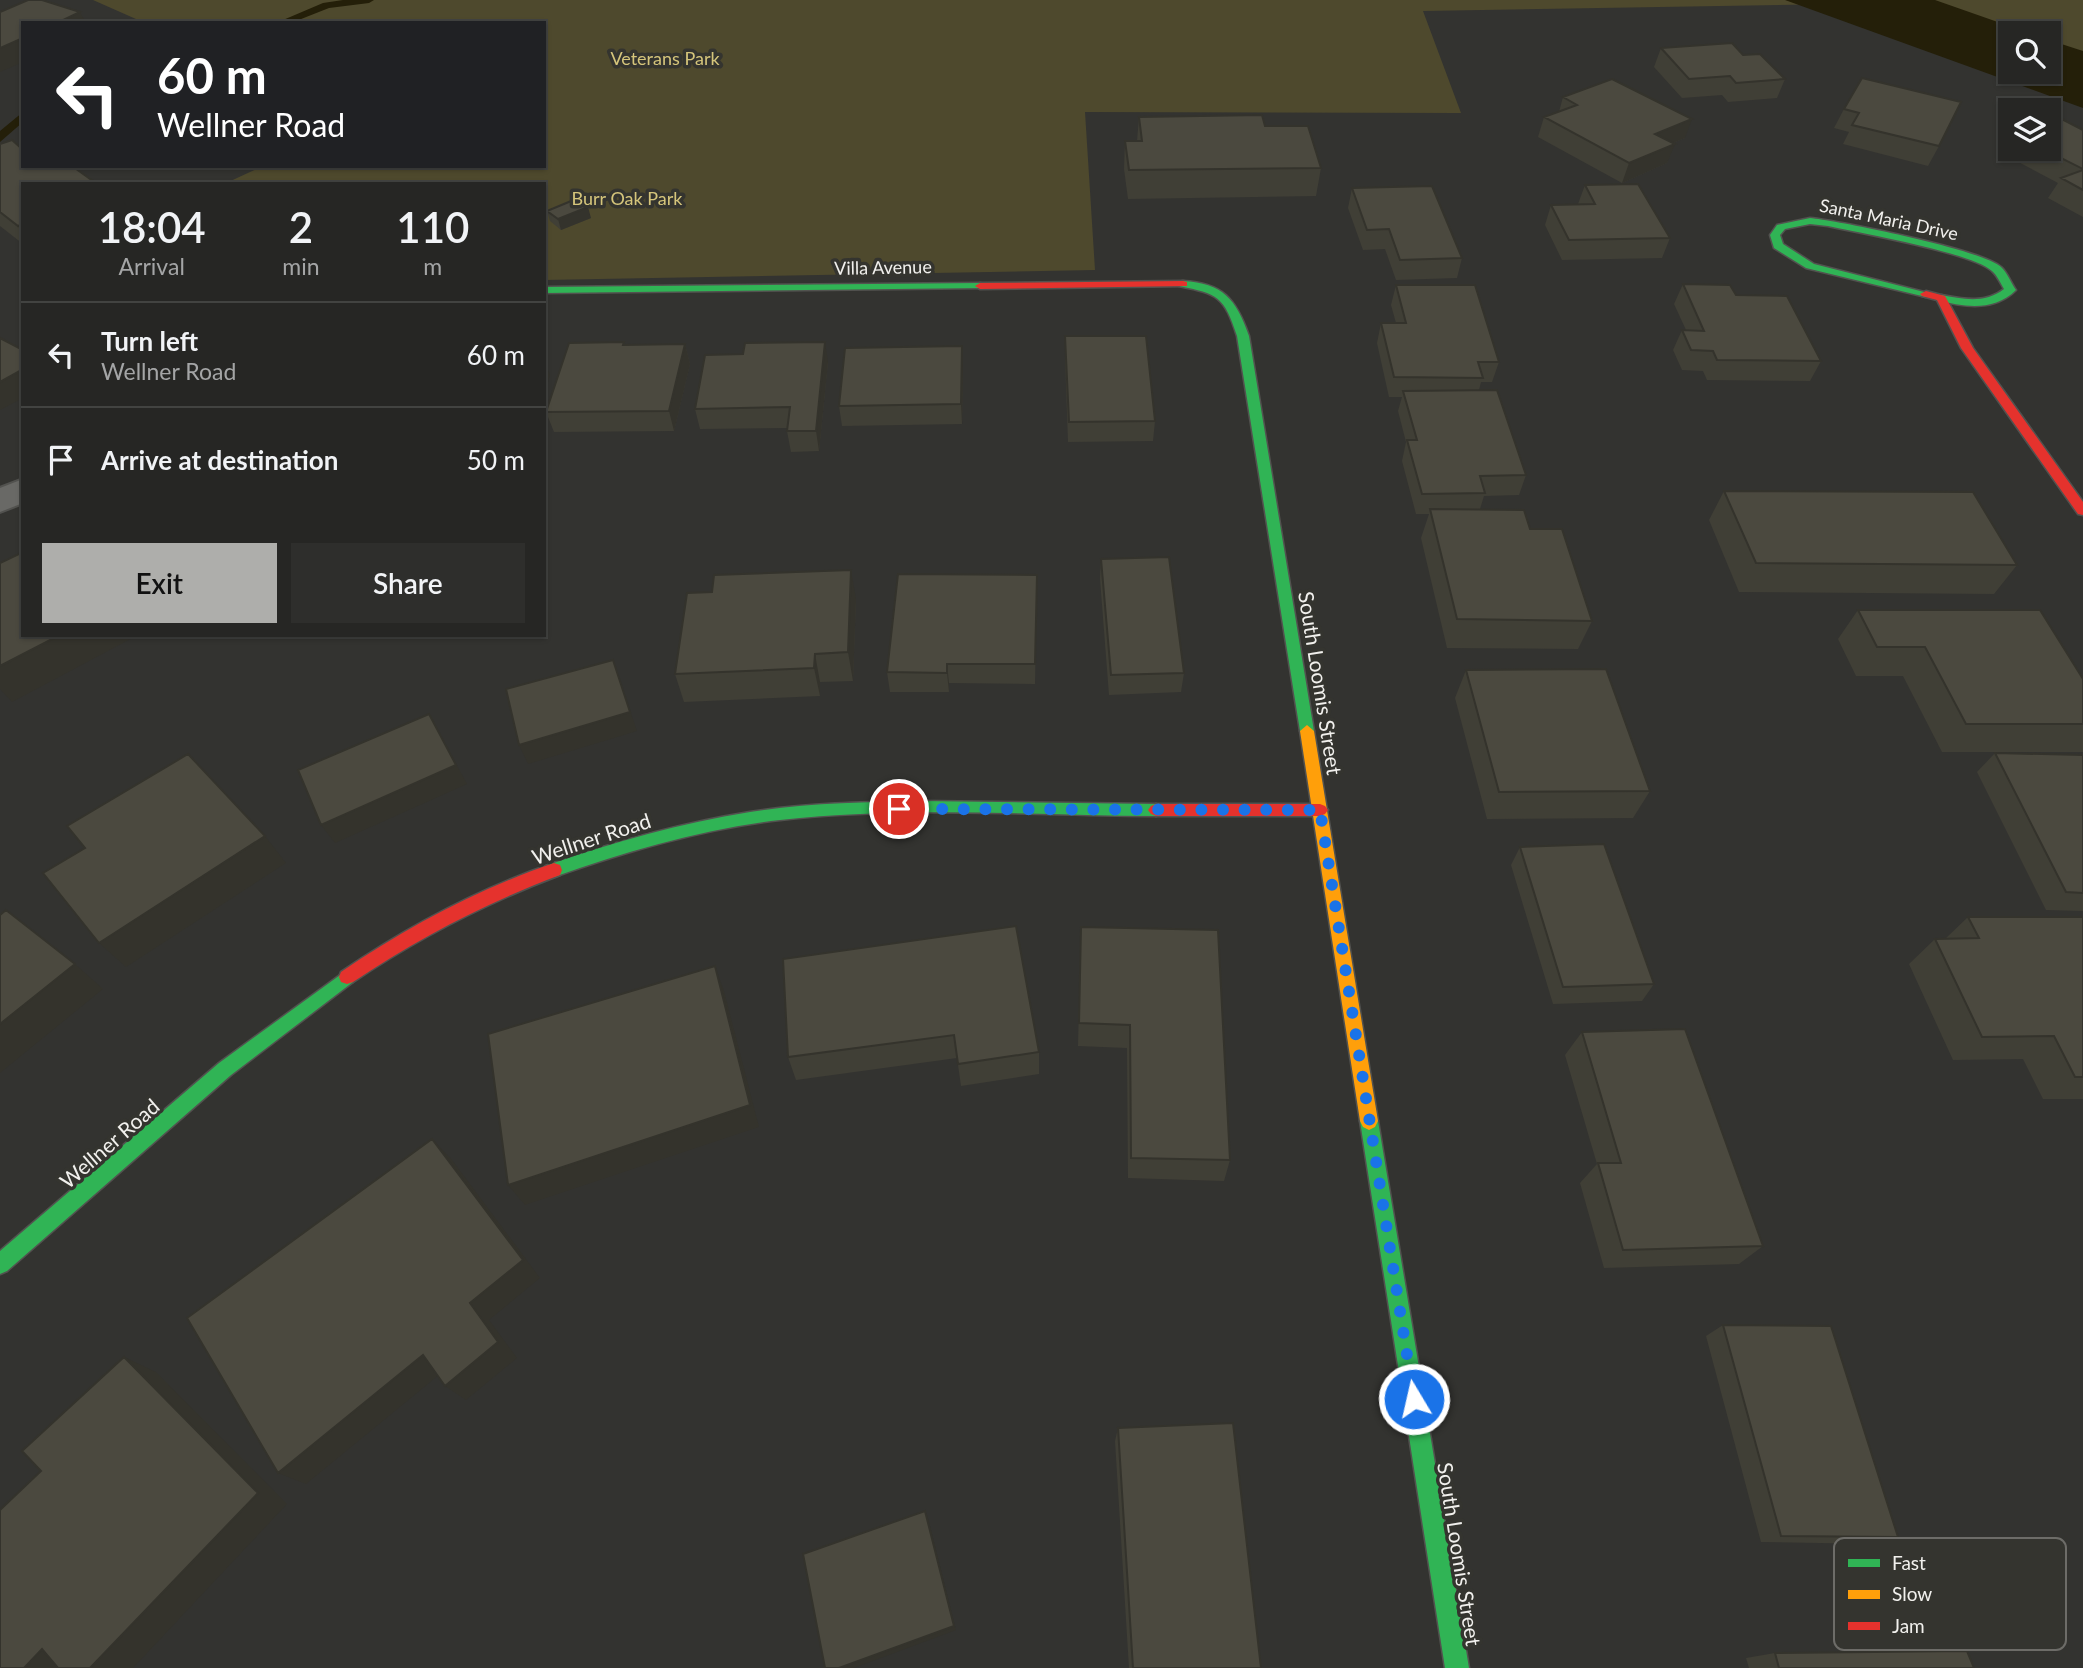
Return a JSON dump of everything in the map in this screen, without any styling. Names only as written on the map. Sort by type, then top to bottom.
[{"type":"street","name":"Santa Maria Drive","points":[[1810,221],[1980,259],[2008,279],[2010,290],[2005,297],[1993,302],[1974,304],[1941,298],[1810,266],[1778,246],[1775,235],[1781,227],[1810,221]]},
{"type":"street","name":"Villa Avenue","points":[[546,290],[1199,284],[1221,292]]},
{"type":"street","name":"South Loomis Street","points":[[1221,292],[1235,306],[1243,336],[1457,1668]]},
{"type":"street","points":[[1941,298],[1967,348],[2083,511]]},
{"type":"street","points":[[0,502],[21,490]]},
{"type":"street","name":"Wellner Road","points":[[0,1264],[261,1039],[370,961],[451,915],[586,857],[715,824],[805,813],[899,809],[1320,810]]},
{"type":"green space","points":[[93,0],[2083,0],[2083,77],[2061,69],[2061,21],[1998,21],[1998,30],[1898,3],[1423,11],[1461,113],[1085,112],[1095,270],[546,280],[546,182],[228,182],[259,168],[546,168],[546,21],[140,21]]},
{"type":"shaded area","points":[[1785,0],[1935,0],[1998,22],[1998,77]]},
{"type":"shaded area","points":[[2061,44],[2083,51],[2083,108],[2017,84],[2061,84]]},
{"type":"building","points":[[28,0],[42,0],[80,12],[61,21],[21,21],[21,39],[0,48],[0,12]]},
{"type":"building","points":[[1732,43],[1743,55],[1760,54],[1785,79],[1736,83],[1730,76],[1689,79],[1661,48]]},
{"type":"building","points":[[1862,78],[1961,102],[1939,146],[1852,125],[1859,113],[1844,109]]},
{"type":"building","points":[[1612,79],[1692,119],[1655,134],[1675,144],[1629,163],[1544,117],[1577,105],[1563,97]]},
{"type":"building","points":[[1262,115],[1265,126],[1308,126],[1321,168],[1129,170],[1125,141],[1142,141],[1139,117]]},
{"type":"building","points":[[2061,119],[2083,130],[2083,169],[2061,158]]},
{"type":"building","points":[[12,140],[21,148],[21,168],[75,168],[94,182],[21,182],[21,225],[18,226],[0,212],[0,144]]},
{"type":"building","points":[[2083,170],[2083,190],[2061,178]]},
{"type":"building","points":[[1638,184],[1670,238],[1569,240],[1551,205],[1595,204],[1585,185]]},
{"type":"building","points":[[1432,186],[1462,258],[1400,260],[1389,229],[1367,230],[1352,188]]},
{"type":"building","points":[[576,199],[588,207],[558,219],[547,211]]},
{"type":"building","points":[[1683,284],[1730,285],[1736,295],[1787,296],[1821,361],[1717,360],[1713,351],[1691,350],[1682,330],[1704,331]]},
{"type":"building","points":[[1396,285],[1475,285],[1499,362],[1478,362],[1483,378],[1394,377],[1381,323],[1406,323]]},
{"type":"building","points":[[1065,336],[1146,336],[1155,421],[1069,422]]},
{"type":"building","points":[[0,338],[21,349],[21,370],[0,382]]},
{"type":"building","points":[[624,342],[623,345],[685,344],[669,411],[546,412],[569,343]]},
{"type":"building","points":[[825,342],[816,431],[787,431],[790,407],[695,409],[705,355],[743,354],[745,343]]},
{"type":"building","points":[[962,346],[961,404],[839,406],[845,348]]},
{"type":"building","points":[[1497,390],[1526,475],[1480,476],[1485,493],[1422,494],[1407,440],[1417,440],[1403,391]]},
{"type":"building","points":[[1724,491],[1973,492],[2017,565],[1756,563]]},
{"type":"building","points":[[1430,509],[1524,510],[1530,529],[1562,529],[1592,621],[1457,619]]},
{"type":"building","points":[[21,553],[21,637],[56,637],[0,666],[0,563]]},
{"type":"building","points":[[1169,557],[1184,673],[1111,675],[1101,559]]},
{"type":"building","points":[[851,570],[848,652],[815,654],[814,668],[675,674],[687,593],[712,592],[714,575]]},
{"type":"building","points":[[898,574],[1037,575],[1035,664],[947,664],[947,673],[887,672]]},
{"type":"building","points":[[1858,610],[2040,610],[2083,679],[2083,724],[1966,724],[1925,647],[1877,647]]},
{"type":"building","points":[[613,660],[630,712],[519,745],[506,689]]},
{"type":"building","points":[[1606,669],[1650,791],[1499,792],[1466,670]]},
{"type":"building","points":[[429,714],[456,765],[321,825],[298,770]]},
{"type":"building","points":[[1995,753],[2083,755],[2083,893],[2066,892]]},
{"type":"building","points":[[188,754],[265,836],[99,943],[43,873],[85,848],[67,826]]},
{"type":"building","points":[[1604,844],[1654,984],[1563,987],[1520,847]]},
{"type":"building","points":[[6,910],[75,964],[0,1024],[0,915]]},
{"type":"building","points":[[1968,917],[2083,917],[2083,1077],[2075,1077],[2054,1036],[1982,1037],[1935,939],[1979,938]]},
{"type":"building","points":[[1016,926],[1039,1052],[958,1064],[954,1035],[788,1057],[783,959]]},
{"type":"building","points":[[1081,927],[1218,930],[1230,1160],[1131,1158],[1130,1025],[1079,1023]]},
{"type":"building","points":[[715,966],[750,1105],[508,1185],[488,1034]]},
{"type":"building","points":[[1685,1029],[1763,1246],[1623,1250],[1598,1163],[1621,1163],[1582,1032]]},
{"type":"building","points":[[432,1139],[523,1260],[470,1303],[498,1342],[445,1386],[423,1355],[278,1473],[187,1318]]},
{"type":"building","points":[[1723,1325],[1831,1326],[1898,1537],[1781,1536]]},
{"type":"building","points":[[124,1357],[258,1493],[90,1668],[58,1668],[42,1649],[24,1668],[0,1668],[0,1510],[41,1471],[22,1451]]},
{"type":"building","points":[[1233,1423],[1261,1668],[1133,1668],[1118,1428]]},
{"type":"building","points":[[925,1511],[954,1626],[839,1668],[825,1668],[803,1554]]},
{"type":"building","points":[[1967,1651],[1974,1668],[1779,1668],[1775,1653]]},
{"type":"waterway","points":[[286,21],[327,5],[369,0]]},
{"type":"waterway","points":[[0,138],[21,117]]},
{"type":"traffic: fast","points":[[1926,294],[1810,266],[1778,246],[1775,235],[1781,227],[1810,221],[1958,253],[1997,269],[2010,290],[1986,302],[1968,303],[1941,298]]},
{"type":"traffic: fast","points":[[1183,284],[1207,287],[1223,297],[1235,314],[1243,336],[1307,731]]},
{"type":"traffic: fast","points":[[546,290],[980,286]]},
{"type":"traffic: fast","points":[[554,870],[665,836],[780,814],[921,807],[1156,810]]},
{"type":"traffic: fast","points":[[0,1264],[225,1069],[347,977]]},
{"type":"traffic: fast","points":[[1369,1121],[1457,1668]]},
{"type":"traffic: slow","points":[[1307,731],[1369,1121]]},
{"type":"traffic: jam","points":[[980,286],[1183,284]]},
{"type":"traffic: jam","points":[[1926,294],[1941,298],[1967,348],[2083,511]]},
{"type":"traffic: jam","points":[[1156,810],[1320,810]]},
{"type":"traffic: jam","points":[[347,977],[396,945],[447,917],[554,870]]},
{"type":"route","points":[[899,809],[1320,810],[1414,1399]]},
{"type":"park label","name":"Veterans Park","points":[[665,58]]},
{"type":"park label","name":"Burr Oak Park","points":[[627,198]]}]
